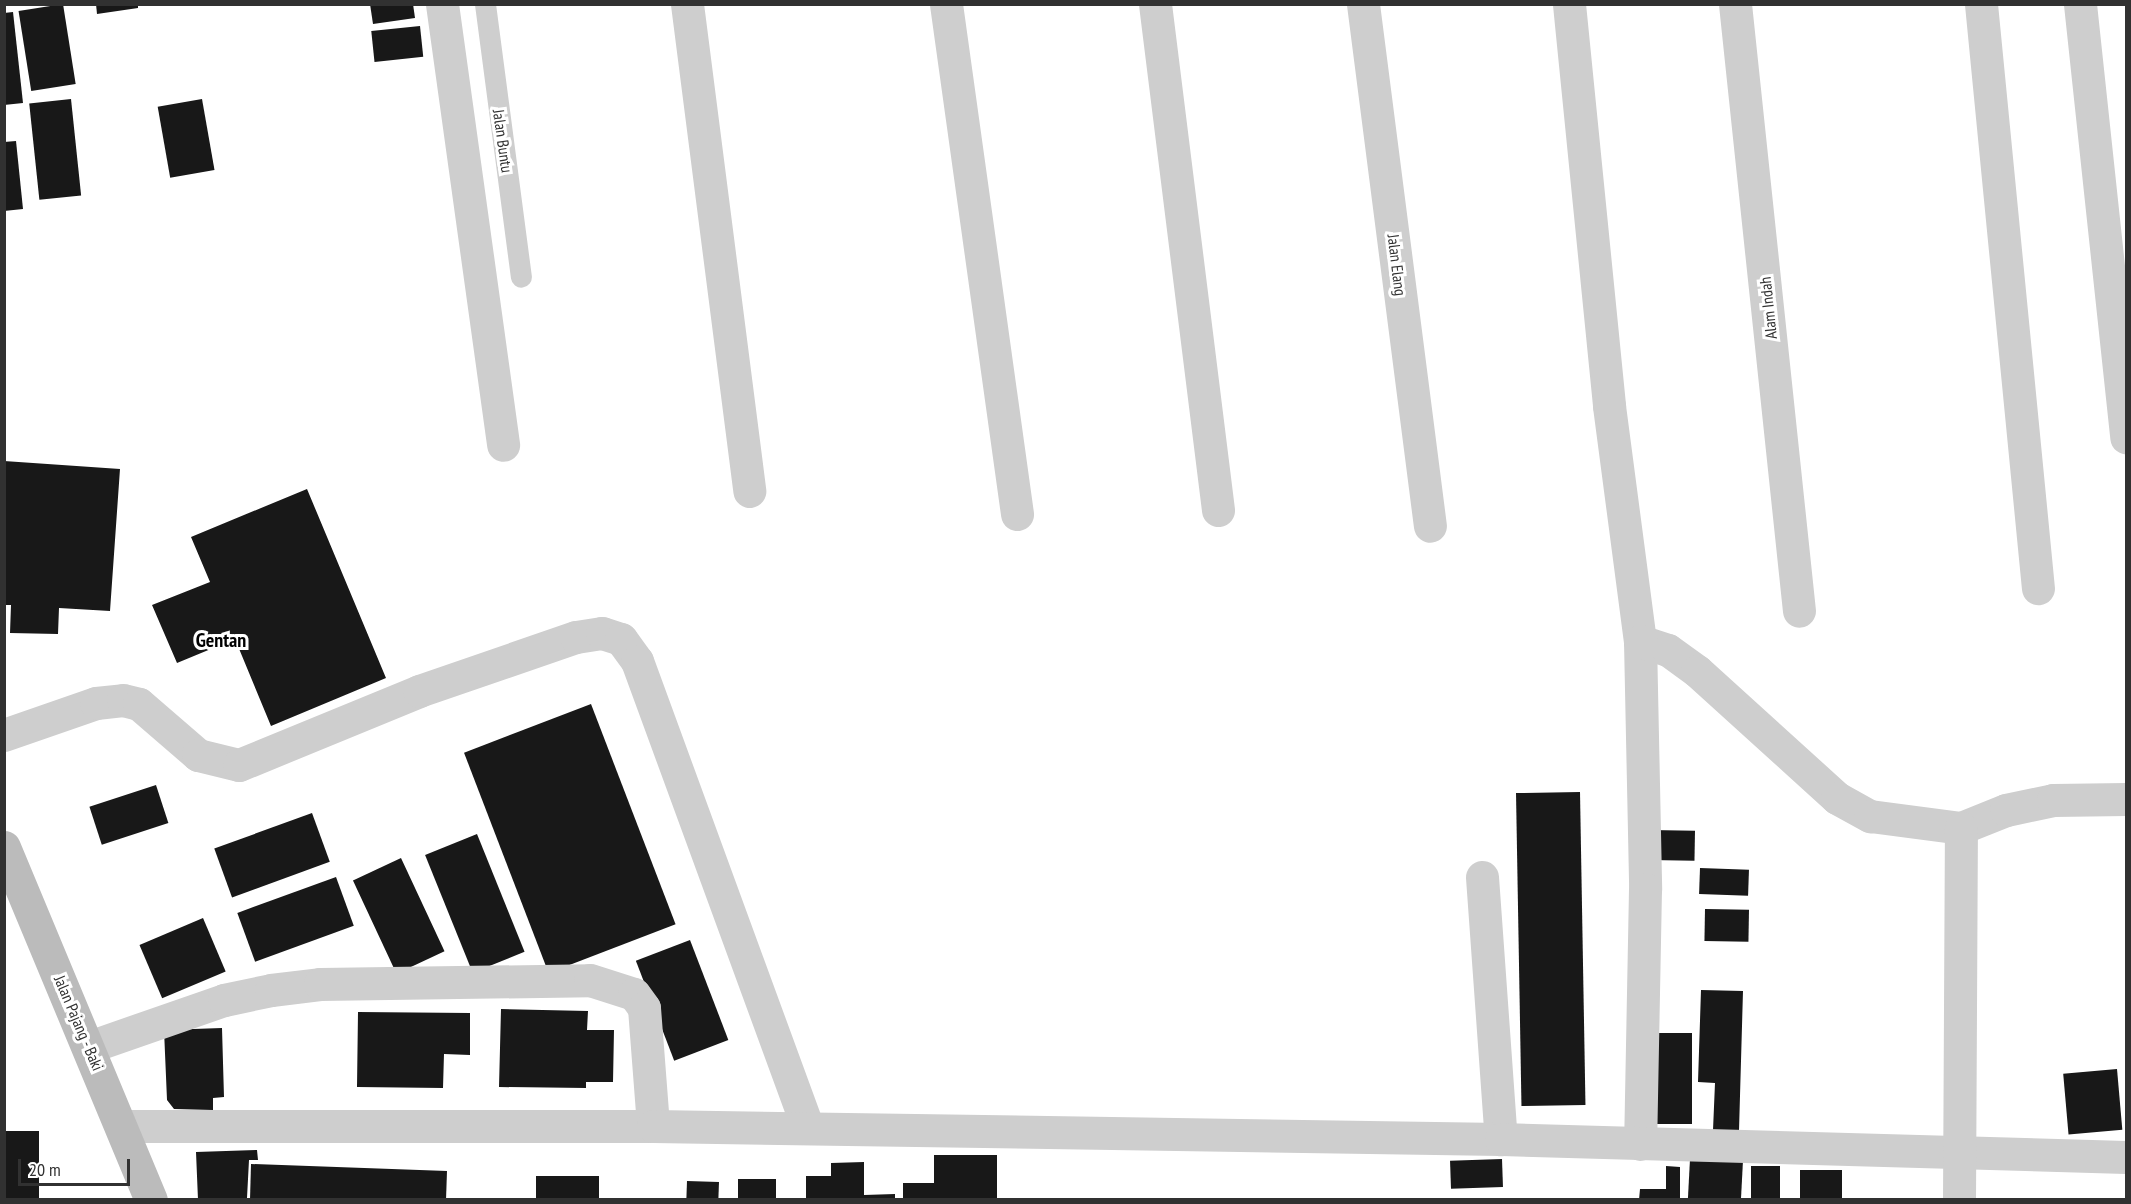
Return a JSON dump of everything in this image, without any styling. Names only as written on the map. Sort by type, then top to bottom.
[{"type":"main road","name":"Jalan Pajang - Baki","points":[[4,847],[151,1200]]},
{"type":"street","points":[[442,4],[503,445]]},
{"type":"street","points":[[687,4],[748,491]]},
{"type":"street","points":[[946,4],[1017,514]]},
{"type":"street","points":[[1155,4],[1218,510]]},
{"type":"street","name":"Jalan Elang","points":[[1363,4],[1430,525]]},
{"type":"street","points":[[1569,4],[1609,406],[1641,641],[1645,889],[1640,1144]]},
{"type":"street","name":"Alam Indah","points":[[1735,4],[1799,611]]},
{"type":"street","points":[[1981,4],[2038,588]]},
{"type":"street","points":[[2080,4],[2127,438]]},
{"type":"street","points":[[4,735],[96,703],[123,700],[139,704],[198,755],[239,765],[419,691],[576,637],[602,633],[621,639],[637,661],[808,1128]]},
{"type":"street","points":[[1641,641],[1668,650],[1697,671],[1837,798],[1870,816],[1961,828],[2006,810],[2052,800],[2127,799]]},
{"type":"street","points":[[1959,1200],[1961,828]]},
{"type":"street","points":[[1482,876],[1501,1139]]},
{"type":"street","points":[[88,1047],[224,1000],[280,989],[590,980],[634,994],[644,1008],[653,1126]]},
{"type":"street","points":[[122,1126],[808,1128],[1501,1139],[2127,1157]]},
{"type":"lane","name":"Jalan Buntu","points":[[485,4],[521,277]]},
{"type":"building","points":[[63,4],[76,84],[31,91],[19,11]]},
{"type":"building","points":[[96,4],[138,4],[138,8],[97,14]]},
{"type":"building","points":[[370,4],[413,4],[415,18],[373,24]]},
{"type":"building","points":[[13,12],[23,103],[4,105],[4,13]]},
{"type":"building","points":[[420,26],[423,57],[375,62],[371,31]]},
{"type":"building","points":[[71,99],[81,195],[39,200],[29,103]]},
{"type":"building","points":[[202,99],[215,170],[170,178],[158,107]]},
{"type":"building","points":[[16,141],[23,209],[4,211],[4,142]]},
{"type":"building","points":[[4,461],[120,469],[110,611],[59,608],[58,634],[10,633],[11,605],[4,605]]},
{"type":"building","points":[[307,489],[386,678],[271,726],[235,639],[177,663],[152,605],[210,582],[191,537]]},
{"type":"building","points":[[591,704],[676,924],[549,973],[464,753]]},
{"type":"building","points":[[156,785],[168,823],[102,845],[89,807]]},
{"type":"building","points":[[1580,792],[1585,1105],[1521,1106],[1516,793]]},
{"type":"building","points":[[312,813],[330,862],[232,897],[214,849]]},
{"type":"building","points":[[1650,830],[1695,831],[1694,861],[1649,860]]},
{"type":"building","points":[[477,834],[525,952],[473,973],[425,855]]},
{"type":"building","points":[[401,858],[445,951],[396,974],[353,880]]},
{"type":"building","points":[[1700,868],[1749,870],[1748,896],[1699,894]]},
{"type":"building","points":[[336,877],[354,926],[255,962],[237,913]]},
{"type":"building","points":[[1705,909],[1749,910],[1748,942],[1704,941]]},
{"type":"building","points":[[203,918],[226,971],[162,998],[139,945]]},
{"type":"building","points":[[690,940],[728,1040],[674,1061],[636,961]]},
{"type":"building","points":[[1701,990],[1743,991],[1739,1131],[1713,1130],[1715,1083],[1698,1082]]},
{"type":"building","points":[[501,1009],[588,1011],[587,1030],[614,1030],[613,1082],[586,1082],[586,1088],[499,1087]]},
{"type":"building","points":[[358,1012],[470,1013],[470,1055],[444,1054],[443,1088],[357,1087]]},
{"type":"building","points":[[222,1028],[224,1097],[213,1098],[213,1110],[174,1109],[167,1100],[164,1030]]},
{"type":"building","points":[[1647,1033],[1692,1033],[1692,1124],[1647,1124]]},
{"type":"building","points":[[2117,1069],[2122,1130],[2069,1134],[2063,1074]]},
{"type":"building","points":[[4,1131],[39,1131],[39,1200],[4,1200]]},
{"type":"building","points":[[257,1150],[258,1160],[249,1160],[247,1198],[198,1200],[196,1152]]},
{"type":"building","points":[[934,1155],[997,1155],[997,1200],[903,1200],[903,1183],[934,1183]]},
{"type":"building","points":[[1502,1159],[1503,1187],[1451,1189],[1450,1161]]},
{"type":"building","points":[[1690,1159],[1743,1162],[1741,1200],[1688,1200]]},
{"type":"building","points":[[864,1162],[864,1195],[895,1194],[895,1200],[806,1200],[806,1176],[831,1176],[831,1163]]},
{"type":"building","points":[[251,1164],[447,1171],[446,1200],[250,1200]]},
{"type":"building","points":[[1666,1166],[1680,1167],[1680,1200],[1639,1200],[1640,1189],[1666,1189]]},
{"type":"building","points":[[1751,1166],[1780,1166],[1780,1200],[1751,1200]]},
{"type":"building","points":[[1800,1170],[1842,1170],[1842,1200],[1800,1200]]},
{"type":"building","points":[[536,1176],[599,1176],[599,1200],[536,1200]]},
{"type":"building","points":[[738,1179],[776,1179],[776,1200],[738,1200]]},
{"type":"building","points":[[687,1181],[719,1182],[718,1200],[686,1200]]},
{"type":"district","name":"Gentan","points":[[221,640]]}]
